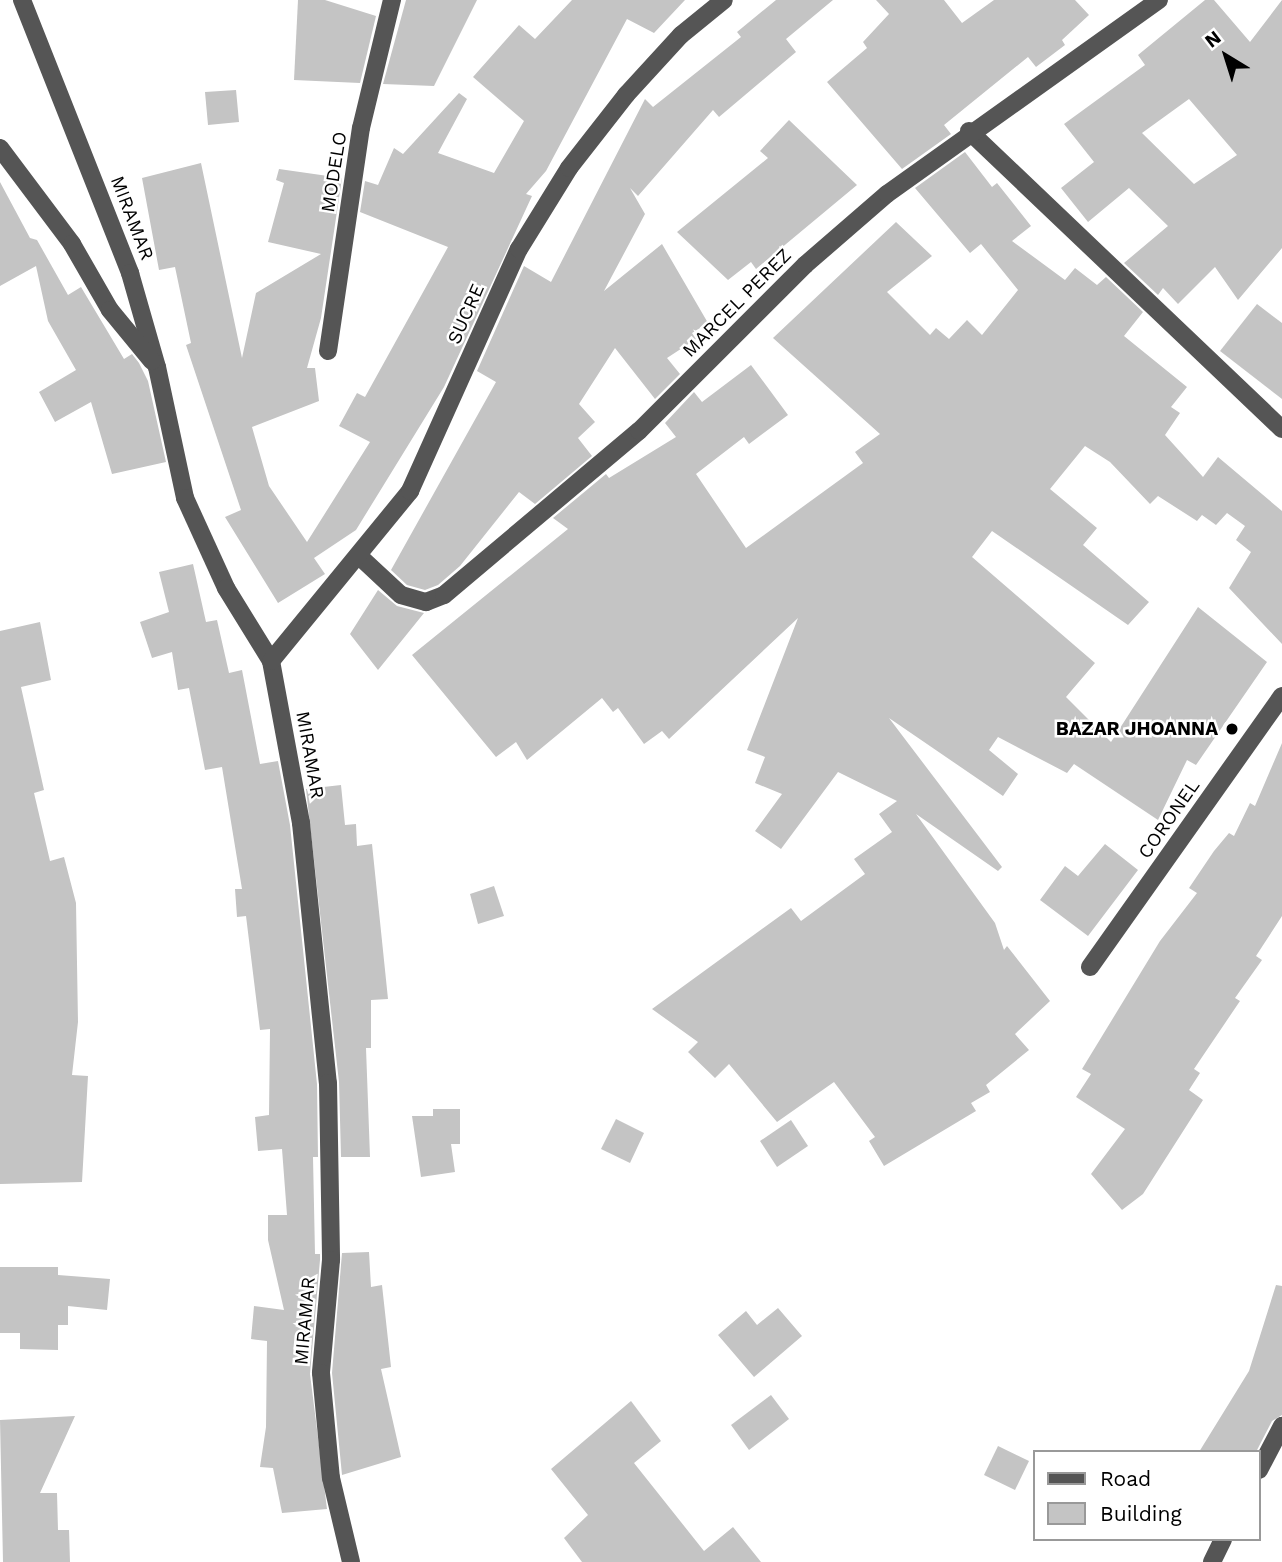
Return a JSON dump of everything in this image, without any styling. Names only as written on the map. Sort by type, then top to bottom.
[{"type":"street","name":"MIRAMAR","points":[[22,0],[130,273],[157,367],[185,498],[226,588],[271,661],[301,823],[328,1083],[331,1260],[321,1373],[331,1478],[351,1562]]},
{"type":"street","name":"MODELO","points":[[328,351],[361,128],[392,0]]},
{"type":"street","name":"SUCRE","points":[[271,661],[410,491],[519,249],[569,168],[626,95],[681,35],[724,0]]},
{"type":"street","name":"MARCEL PEREZ","points":[[359,556],[401,596],[426,602],[444,595],[639,431],[805,265],[969,131],[1159,0]]},
{"type":"street","points":[[969,131],[1282,429]]},
{"type":"street","points":[[0,148],[72,244],[110,310],[157,367]]},
{"type":"street","name":"CORONEL","points":[[1090,967],[1282,696]]},
{"type":"street","points":[[1261,1466],[1282,1426]]},
{"type":"street","points":[[1212,1562],[1222,1541]]},
{"type":"building","points":[[298,0],[325,0],[376,16],[360,83],[294,80]]},
{"type":"building","points":[[406,0],[477,0],[434,86],[383,84]]},
{"type":"building","points":[[572,0],[685,0],[654,33],[627,19],[546,171],[526,194],[532,196],[444,387],[356,530],[314,558],[325,574],[278,603],[225,517],[241,510],[186,345],[191,343],[175,267],[159,270],[142,178],[201,163],[242,358],[256,293],[321,254],[268,242],[284,183],[276,180],[279,169],[342,178],[321,318],[307,368],[315,368],[319,401],[252,427],[269,486],[307,542],[370,442],[339,426],[357,393],[365,397],[448,247],[360,212],[365,181],[378,185],[394,148],[403,154],[459,93],[467,99],[438,153],[494,173],[524,121],[473,77],[519,25],[535,39]]},
{"type":"building","points":[[776,0],[833,0],[786,39],[796,52],[719,117],[713,110],[638,196],[630,188],[645,214],[604,291],[662,244],[708,323],[692,333],[696,339],[667,358],[680,374],[655,399],[615,348],[579,404],[595,422],[578,438],[592,456],[535,504],[519,492],[460,566],[438,585],[425,590],[407,585],[391,570],[496,382],[477,371],[524,266],[551,282],[645,99],[653,107],[741,37],[737,32]]},
{"type":"building","points":[[876,0],[944,0],[962,23],[994,0],[1075,0],[1089,15],[1062,40],[1065,45],[1036,67],[1028,57],[944,125],[951,134],[902,169],[827,82],[867,48],[863,42],[889,14]]},
{"type":"building","points":[[1205,0],[1214,0],[1250,42],[1282,0],[1282,248],[1238,300],[1215,267],[1178,304],[1163,288],[1158,295],[1124,263],[1168,226],[1129,188],[1088,222],[1061,188],[1094,162],[1064,124],[1145,65],[1138,55]],"holes":[[[1189,99],[1237,155],[1194,184],[1142,133]]]},
{"type":"building","points":[[236,90],[239,122],[208,125],[205,92]]},
{"type":"building","points":[[789,120],[857,185],[756,269],[751,262],[728,280],[677,232],[768,158],[760,151]]},
{"type":"building","points":[[965,152],[992,187],[997,183],[1031,226],[1012,241],[1065,280],[1075,268],[1097,285],[1106,277],[1143,312],[1124,336],[1187,387],[1171,407],[1180,413],[1165,435],[1203,477],[1218,457],[1282,511],[1282,644],[1229,588],[1251,552],[1236,540],[1245,526],[1227,513],[1216,525],[1202,515],[1197,521],[1158,496],[1150,504],[1110,462],[1085,446],[1050,489],[1097,528],[1083,545],[1149,602],[1128,625],[992,531],[972,557],[1095,663],[1066,697],[1111,742],[1198,607],[1267,662],[1196,765],[1187,760],[1158,820],[1074,764],[1067,773],[998,737],[989,750],[1018,774],[1003,796],[889,718],[1002,867],[998,871],[916,814],[995,923],[1004,950],[1007,946],[1050,1001],[1015,1034],[1029,1050],[986,1085],[990,1092],[971,1103],[976,1111],[884,1166],[869,1141],[875,1137],[834,1082],[777,1122],[729,1064],[715,1078],[688,1052],[698,1042],[652,1009],[791,908],[801,921],[865,874],[854,859],[892,832],[879,814],[897,801],[838,772],[781,849],[755,831],[782,794],[755,783],[765,757],[747,750],[798,618],[669,739],[662,731],[644,744],[618,708],[613,712],[602,698],[527,760],[516,742],[496,757],[412,655],[568,529],[553,518],[606,474],[609,478],[676,437],[665,423],[694,392],[702,402],[751,365],[788,415],[749,444],[744,437],[696,474],[746,548],[863,463],[855,452],[880,434],[773,338],[896,222],[932,256],[887,292],[930,335],[936,328],[949,339],[967,320],[982,335],[1018,290],[981,244],[970,253],[915,188]]},
{"type":"building","points":[[0,182],[30,238],[37,240],[68,295],[81,287],[124,359],[132,354],[139,363],[148,381],[166,462],[112,474],[91,402],[55,422],[39,392],[76,370],[48,321],[36,266],[0,286]]},
{"type":"building","points":[[1257,304],[1282,323],[1282,399],[1220,351]]},
{"type":"building","points":[[193,564],[206,622],[217,620],[229,673],[242,670],[260,764],[278,761],[290,825],[317,1084],[318,1157],[313,1157],[315,1254],[320,1254],[320,1260],[310,1374],[327,1509],[282,1513],[273,1468],[260,1467],[266,1427],[267,1341],[251,1339],[254,1306],[284,1310],[268,1240],[268,1215],[287,1215],[282,1149],[258,1151],[255,1117],[269,1115],[270,1029],[260,1030],[246,916],[237,917],[235,889],[242,889],[222,767],[205,770],[189,688],[178,690],[172,652],[152,658],[140,622],[169,612],[159,572]]},
{"type":"building","points":[[378,590],[397,606],[424,613],[378,670],[350,634]]},
{"type":"building","points":[[40,622],[51,680],[21,687],[44,790],[34,793],[50,861],[64,857],[76,903],[78,1022],[72,1075],[88,1076],[82,1182],[0,1184],[0,631]]},
{"type":"building","points":[[1282,743],[1282,916],[1256,956],[1262,960],[1235,998],[1240,1001],[1194,1069],[1200,1073],[1189,1090],[1203,1100],[1143,1194],[1122,1210],[1091,1174],[1125,1129],[1076,1097],[1091,1074],[1082,1069],[1160,941],[1197,893],[1189,888],[1229,833],[1234,836],[1250,803],[1255,806]]},
{"type":"building","points":[[341,785],[345,825],[356,824],[357,846],[372,844],[388,999],[371,1000],[371,1048],[366,1048],[370,1157],[341,1157],[339,1082],[306,789]]},
{"type":"building","points":[[1105,844],[1138,870],[1088,936],[1040,900],[1065,866],[1078,876]]},
{"type":"building","points":[[494,886],[504,916],[478,924],[470,894]]},
{"type":"building","points":[[433,1109],[460,1109],[460,1144],[451,1144],[455,1172],[421,1177],[412,1116],[433,1116]]},
{"type":"building","points":[[616,1119],[644,1133],[630,1163],[601,1149]]},
{"type":"building","points":[[791,1120],[808,1146],[777,1167],[760,1141]]},
{"type":"building","points":[[369,1252],[371,1287],[382,1285],[391,1367],[381,1369],[401,1457],[342,1475],[332,1373],[342,1253]]},
{"type":"building","points":[[0,1267],[58,1267],[58,1275],[110,1279],[107,1310],[68,1306],[68,1325],[58,1325],[58,1350],[20,1349],[20,1333],[0,1333]]},
{"type":"building","points":[[1276,1285],[1282,1286],[1282,1415],[1272,1421],[1257,1450],[1200,1450],[1249,1371]]},
{"type":"building","points":[[778,1308],[802,1336],[754,1377],[718,1335],[746,1311],[757,1325]]},
{"type":"building","points":[[771,1395],[789,1419],[749,1450],[731,1425]]},
{"type":"building","points":[[631,1401],[661,1441],[634,1463],[704,1551],[733,1527],[761,1562],[582,1562],[564,1538],[588,1515],[551,1469]]},
{"type":"building","points":[[75,1416],[40,1493],[57,1493],[58,1530],[69,1530],[70,1562],[3,1562],[0,1420]]},
{"type":"building","points":[[998,1446],[1029,1461],[1015,1490],[984,1475]]},
{"type":"place","name":"BAZAR JHOANNA","points":[[1232,729]]}]
